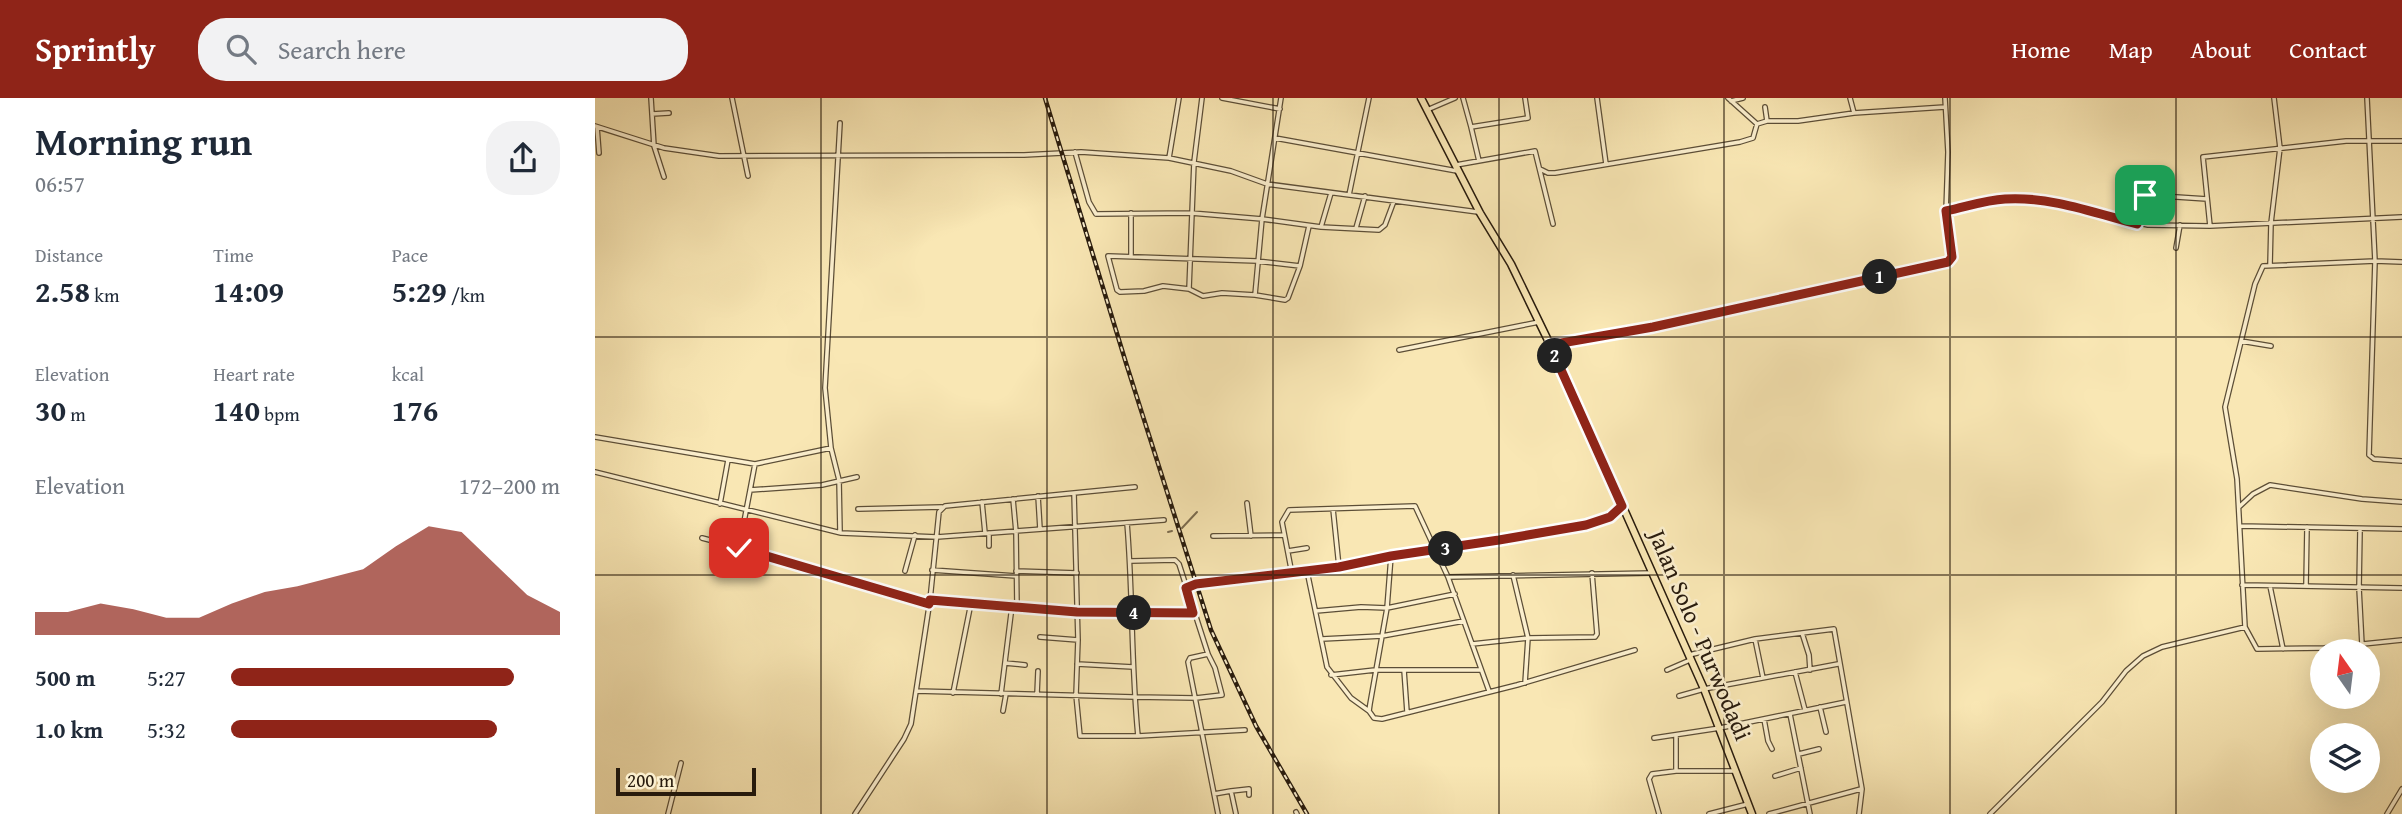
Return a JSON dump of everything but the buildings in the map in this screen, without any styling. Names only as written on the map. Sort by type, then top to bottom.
[{"type":"main road","name":"Jalan Solo - Purwodadi","points":[[1421,98],[1480,213],[1511,264],[1550,345],[1704,689],[1752,814]]},
{"type":"street","points":[[651,98],[654,146],[664,177]]},
{"type":"street","points":[[732,98],[748,176]]},
{"type":"street","points":[[1169,158],[1179,98]]},
{"type":"street","points":[[1189,289],[1194,162],[1202,98]]},
{"type":"street","points":[[1222,98],[1250,101],[1280,109]]},
{"type":"street","points":[[1255,295],[1262,219],[1281,98]]},
{"type":"street","points":[[1349,195],[1369,98]]},
{"type":"street","points":[[1427,110],[1455,98]]},
{"type":"street","points":[[1463,98],[1479,161]]},
{"type":"street","points":[[1471,127],[1528,118],[1525,98]]},
{"type":"street","points":[[1597,98],[1606,164]]},
{"type":"street","points":[[1730,100],[1743,98]]},
{"type":"street","points":[[1850,98],[1854,113]]},
{"type":"street","points":[[1550,345],[1653,327],[1948,262],[1952,257],[1946,211],[1948,152],[1945,98]]},
{"type":"street","points":[[2270,265],[2271,223],[2280,148],[2274,98]]},
{"type":"street","points":[[2367,98],[2375,261],[2369,455],[2374,459],[2402,461]]},
{"type":"street","points":[[1730,100],[1757,124]]},
{"type":"street","points":[[1765,107],[1767,121]]},
{"type":"street","points":[[1757,124],[1854,113],[1945,107]]},
{"type":"street","points":[[652,114],[669,113]]},
{"type":"street","points":[[840,123],[825,388],[831,448],[839,480],[841,533]]},
{"type":"street","points":[[1540,169],[1555,173],[1751,139],[1757,124]]},
{"type":"street","points":[[599,153],[596,126],[654,146],[703,155],[1024,155],[1075,152],[1169,158],[1194,162],[1267,184],[1480,213]]},
{"type":"street","points":[[1275,138],[1458,168],[1532,150],[1537,153],[1553,223]]},
{"type":"street","points":[[2210,226],[2203,157],[2371,140],[2402,141]]},
{"type":"street","points":[[1075,152],[1094,212],[1191,214],[1321,227],[1382,229],[1394,201]]},
{"type":"street","points":[[1321,227],[1331,193]]},
{"type":"street","points":[[2137,224],[2146,194],[2208,199]]},
{"type":"street","points":[[1356,229],[1365,196]]},
{"type":"street","points":[[1946,211],[1998,200],[2025,199],[2093,212],[2137,224],[2210,226],[2402,217]]},
{"type":"street","points":[[1131,213],[1131,256]]},
{"type":"street","points":[[2176,248],[2179,225]]},
{"type":"street","points":[[1300,266],[1189,257],[1108,256],[1118,291],[1144,291],[1163,286],[1189,289],[1203,296],[1222,293],[1286,299],[1300,266],[1309,226]]},
{"type":"street","points":[[2310,648],[2257,649],[2245,627],[2239,507],[2225,407],[2261,268],[2270,265],[2402,262]]},
{"type":"street","points":[[1399,350],[1539,322]]},
{"type":"street","points":[[2241,341],[2271,346]]},
{"type":"street","points":[[595,437],[755,464],[831,448]]},
{"type":"street","points":[[720,504],[728,460]]},
{"type":"street","points":[[739,548],[755,464]]},
{"type":"street","points":[[595,472],[841,533],[937,537],[1164,520]]},
{"type":"street","points":[[750,490],[822,485],[857,477]]},
{"type":"street","points":[[2239,507],[2253,494],[2270,485],[2362,499],[2402,502]]},
{"type":"street","points":[[858,509],[942,506],[1135,487]]},
{"type":"street","points":[[1074,493],[1078,640],[1076,695],[1080,736],[1245,730]]},
{"type":"street","points":[[1038,496],[1040,529]]},
{"type":"street","points":[[1003,711],[1005,663],[1016,574],[1013,499]]},
{"type":"street","points":[[982,502],[989,546]]},
{"type":"street","points":[[1247,503],[1251,536]]},
{"type":"street","points":[[855,814],[911,724],[939,512],[942,506]]},
{"type":"street","points":[[1292,573],[1283,519],[1289,510],[1415,506],[1455,594],[1489,691]]},
{"type":"street","points":[[1186,588],[1196,584],[1339,567],[1594,523],[1610,517],[1622,506]]},
{"type":"street","points":[[1333,509],[1339,567]]},
{"type":"street","points":[[1127,523],[1131,561],[1137,736]]},
{"type":"street","points":[[2239,526],[2402,529]]},
{"type":"street","points":[[2307,527],[2307,586]]},
{"type":"street","points":[[2360,530],[2362,639]]},
{"type":"street","points":[[905,571],[915,535]]},
{"type":"street","points":[[1213,536],[1285,535]]},
{"type":"street","points":[[702,538],[929,602],[1077,612],[1193,613]]},
{"type":"street","points":[[1288,551],[1307,548]]},
{"type":"street","points":[[1369,710],[1387,608],[1391,556]]},
{"type":"street","points":[[916,691],[1196,698],[1222,694],[1178,561],[1131,561]]},
{"type":"street","points":[[932,570],[1016,574],[1077,573]]},
{"type":"street","points":[[1307,570],[1325,661],[1331,674],[1351,698],[1378,720],[1525,683],[1635,650]]},
{"type":"street","points":[[1472,644],[1528,638],[1597,636],[1592,573]]},
{"type":"street","points":[[1448,577],[1653,573]]},
{"type":"street","points":[[1513,575],[1528,638],[1525,683]]},
{"type":"street","points":[[2242,585],[2402,588]]},
{"type":"street","points":[[2270,586],[2284,649]]},
{"type":"street","points":[[1316,611],[1387,608],[1455,594]]},
{"type":"street","points":[[953,693],[971,603]]},
{"type":"street","points":[[1322,639],[1382,636],[1464,621]]},
{"type":"street","points":[[1990,814],[2143,656],[2162,647],[2245,627]]},
{"type":"street","points":[[1667,670],[1690,658],[1755,639],[1834,629],[1862,789],[1859,814]]},
{"type":"street","points":[[1802,633],[1809,655],[1810,670]]},
{"type":"street","points":[[1040,637],[1078,640]]},
{"type":"street","points":[[1755,639],[1763,678]]},
{"type":"street","points":[[2380,643],[2402,640]]},
{"type":"street","points":[[1208,654],[1188,660],[1218,814]]},
{"type":"street","points":[[1005,663],[1025,665]]},
{"type":"street","points":[[1077,664],[1133,667]]},
{"type":"street","points":[[1679,696],[1838,664]]},
{"type":"street","points":[[1331,674],[1375,670],[1480,670]]},
{"type":"street","points":[[1404,670],[1407,712]]},
{"type":"street","points":[[1037,695],[1038,671]]},
{"type":"street","points":[[1795,672],[1805,710]]},
{"type":"street","points":[[1654,738],[1720,728],[1846,702]]},
{"type":"street","points":[[1820,707],[1826,732]]},
{"type":"street","points":[[1790,714],[1811,814]]},
{"type":"street","points":[[1764,719],[1767,741],[1772,749]]},
{"type":"street","points":[[1675,771],[1676,735]]},
{"type":"street","points":[[1799,754],[1819,749]]},
{"type":"street","points":[[668,814],[681,763]]},
{"type":"street","points":[[1775,776],[1801,768]]},
{"type":"street","points":[[1659,814],[1650,775],[1675,771],[1737,771]]},
{"type":"street","points":[[1214,793],[1249,789],[1249,795]]},
{"type":"street","points":[[1769,814],[1862,789]]},
{"type":"street","points":[[2387,814],[2402,789]]},
{"type":"street","points":[[1231,791],[1235,814]]},
{"type":"street","points":[[1709,814],[1749,804]]},
{"type":"waterway","points":[[1182,528],[1197,512]]},
{"type":"waterway","points":[[1168,532],[1172,531]]},
{"type":"railway","points":[[1045,98],[1211,630],[1256,726],[1307,814]]},
{"type":"route","points":[[739,548],[929,604],[930,600],[1077,612],[1193,613],[1186,588],[1196,584],[1339,567],[1594,523],[1610,517],[1622,506],[1550,345],[1653,327],[1948,262],[1952,257],[1946,211],[1998,200],[2025,199],[2093,212],[2137,224],[2145,195]]}]
